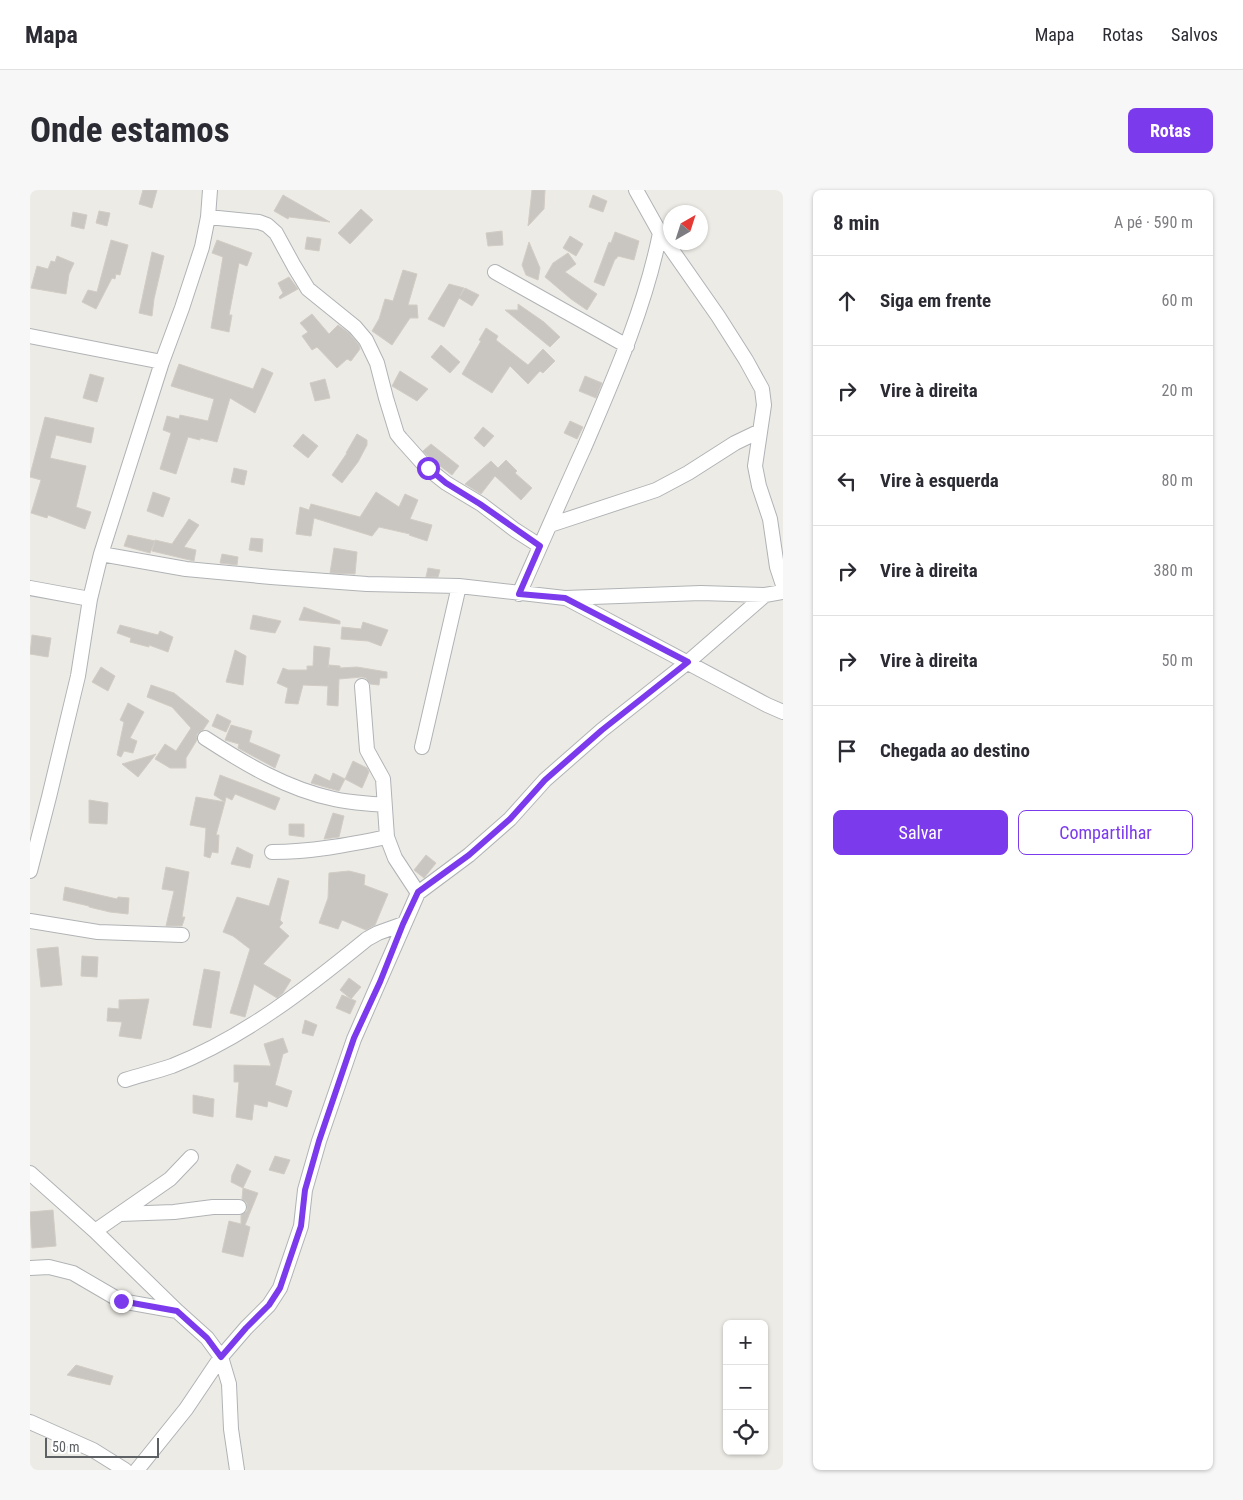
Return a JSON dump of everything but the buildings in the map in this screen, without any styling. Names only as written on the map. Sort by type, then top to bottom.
[{"type":"street","points":[[30,870],[50,797],[78,676],[90,600],[101,554],[162,362],[202,247],[208,217],[210,190]]},
{"type":"street","points":[[636,190],[660,233],[718,316],[762,389],[764,405],[755,466],[770,520],[783,585]]},
{"type":"street","points":[[208,217],[259,222],[268,225],[276,233],[308,289],[355,327],[366,340],[377,363],[397,434],[401,440],[428,468],[446,483],[540,546]]},
{"type":"street","points":[[519,594],[636,323],[652,269],[660,233]]},
{"type":"street","points":[[495,272],[627,346]]},
{"type":"street","points":[[30,336],[162,362]]},
{"type":"street","points":[[550,525],[656,490],[688,473],[735,443],[760,431]]},
{"type":"street","points":[[101,554],[186,569],[367,584],[459,586],[565,598],[701,593],[765,595],[783,592]]},
{"type":"street","points":[[422,747],[459,586]]},
{"type":"street","points":[[30,588],[90,600]]},
{"type":"street","points":[[137,1470],[186,1409],[221,1357],[269,1305],[280,1288],[301,1226],[305,1190],[319,1141],[354,1038],[418,892],[469,855],[510,819],[545,780],[602,730],[688,662],[765,595]]},
{"type":"street","points":[[565,598],[783,712]]},
{"type":"street","points":[[362,686],[366,750],[383,779],[387,837],[395,858],[418,892]]},
{"type":"street","points":[[205,738],[237,758],[301,790],[336,800],[384,805]]},
{"type":"street","points":[[272,852],[335,848],[387,837]]},
{"type":"street","points":[[30,921],[98,932],[182,935]]},
{"type":"street","points":[[125,1080],[171,1066],[202,1053],[268,1014],[308,987],[367,939],[403,924]]},
{"type":"street","points":[[95,1231],[170,1179],[191,1157]]},
{"type":"street","points":[[30,1173],[95,1231],[207,1338],[221,1357],[229,1384],[231,1429],[237,1470]]},
{"type":"street","points":[[119,1214],[238,1207]]},
{"type":"street","points":[[30,1268],[49,1267],[73,1273],[121,1301],[177,1311]]},
{"type":"street","points":[[30,1422],[93,1450],[124,1470]]},
{"type":"route","points":[[121,1301],[177,1311],[207,1338],[221,1357],[269,1305],[280,1288],[301,1226],[305,1190],[319,1141],[354,1038],[418,892],[469,855],[510,819],[545,780],[602,730],[688,662],[565,598],[519,594],[540,546],[446,483],[428,468]]}]
